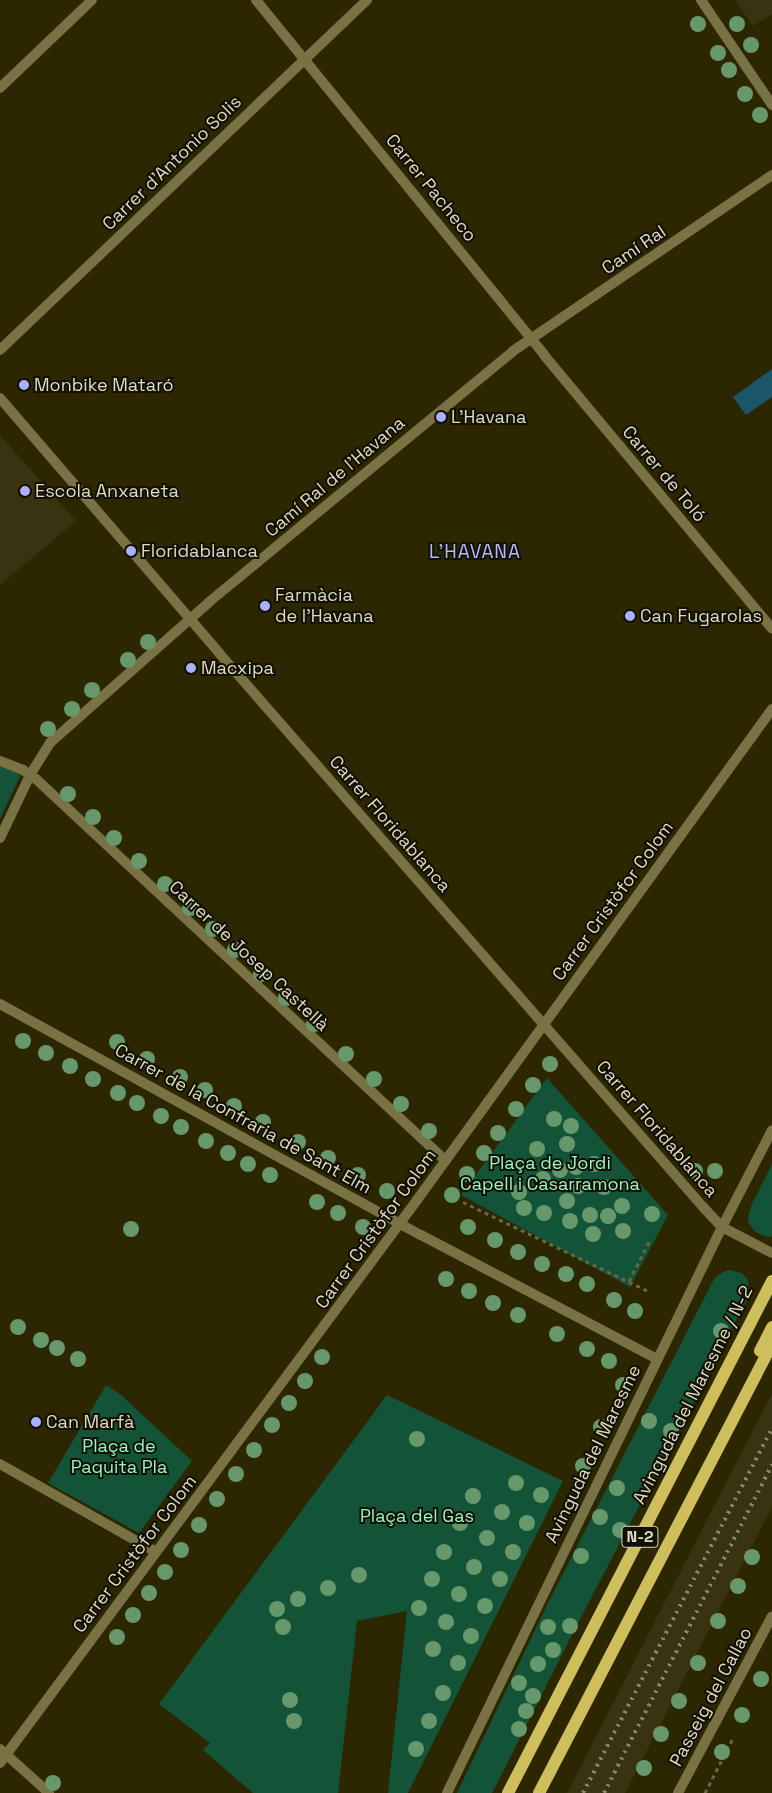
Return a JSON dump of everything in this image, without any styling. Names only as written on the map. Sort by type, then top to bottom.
[{"type":"main road","name":"Avinguda del Maresme / N-2","points":[[508,1793],[772,1281]]},
{"type":"main road","points":[[704,1472],[734,1401],[772,1327]]},
{"type":"main road","name":"N-2","points":[[539,1793],[772,1344]]},
{"type":"street","points":[[0,88],[92,0]]},
{"type":"street","name":"Carrer Pacheco","points":[[256,0],[531,339]]},
{"type":"street","name":"Carrer d'Antonio Solis","points":[[0,350],[367,0]]},
{"type":"street","points":[[701,0],[772,105]]},
{"type":"street","name":"Camí Ral","points":[[513,351],[772,174]]},
{"type":"street","name":"Carrer de Toló","points":[[531,339],[772,629]]},
{"type":"street","name":"Camí Ral de l'Havana","points":[[30,775],[50,742],[190,619],[513,351]]},
{"type":"street","name":"Carrer Floridablanca","points":[[0,398],[190,619],[722,1227],[772,1253]]},
{"type":"street","name":"Carrer Cristòfor Colom","points":[[0,1763],[3,1752],[156,1552],[400,1224],[772,709]]},
{"type":"street","name":"Carrer de Josep Castellà","points":[[0,761],[30,775],[446,1161]]},
{"type":"street","points":[[0,838],[30,775]]},
{"type":"street","name":"Carrer de la Confraria de Sant Elm","points":[[0,1004],[400,1224],[658,1359]]},
{"type":"street","name":"Avinguda del Maresme","points":[[447,1793],[722,1227],[772,1130]]},
{"type":"street","points":[[0,1464],[156,1552]]},
{"type":"street","name":"Passeig del Callao","points":[[678,1793],[772,1616]]},
{"type":"street","points":[[3,1752],[49,1793]]},
{"type":"path","points":[[463,1202],[650,1292]]},
{"type":"path","points":[[629,1281],[649,1242]]},
{"type":"shaded area","points":[[735,0],[772,0],[772,14],[753,26]]},
{"type":"shaded area","name":"Escola Anxaneta","points":[[0,435],[76,521],[0,585]]},
{"type":"shaded area","points":[[772,1393],[772,1507],[625,1793],[567,1793]]},
{"type":"green space","points":[[0,761],[23,770],[0,819]]},
{"type":"green space","name":"Plaça de Jordi Capell i Casarramona","points":[[547,1078],[668,1215],[630,1287],[461,1195]]},
{"type":"green space","points":[[772,1164],[772,1236],[768,1237],[755,1232],[748,1222],[748,1217],[752,1204]]},
{"type":"green space","points":[[730,1270],[742,1273],[748,1280],[749,1296],[577,1625],[492,1793],[457,1793],[547,1605],[714,1279],[723,1272]]},
{"type":"green space","name":"Plaça de Paquita Pla","points":[[106,1385],[121,1395],[192,1461],[139,1533],[48,1483]]},
{"type":"green space","name":"Plaça del Gas","points":[[387,1395],[563,1481],[408,1793],[388,1793],[407,1611],[357,1621],[338,1793],[253,1793],[203,1750],[210,1743],[159,1704]]},
{"type":"water","points":[[772,369],[772,397],[746,415],[733,397]]},
{"type":"railway","points":[[583,1793],[772,1428]]},
{"type":"railway","points":[[604,1793],[772,1465]]},
{"type":"place","name":"Monbike Mataró","points":[[24,385]]},
{"type":"place","name":"L'Havana","points":[[441,417]]},
{"type":"place","name":"Escola Anxaneta","points":[[25,491]]},
{"type":"place","name":"Floridablanca","points":[[131,551]]},
{"type":"place","name":"Farmàcia de l'Havana","points":[[265,606]]},
{"type":"place","name":"Can Fugarolas","points":[[630,616]]},
{"type":"place","name":"Macxipa","points":[[191,668]]},
{"type":"place","name":"Can Marfà","points":[[36,1422]]},
{"type":"district","name":"L'HAVANA","points":[[475,552]]}]
